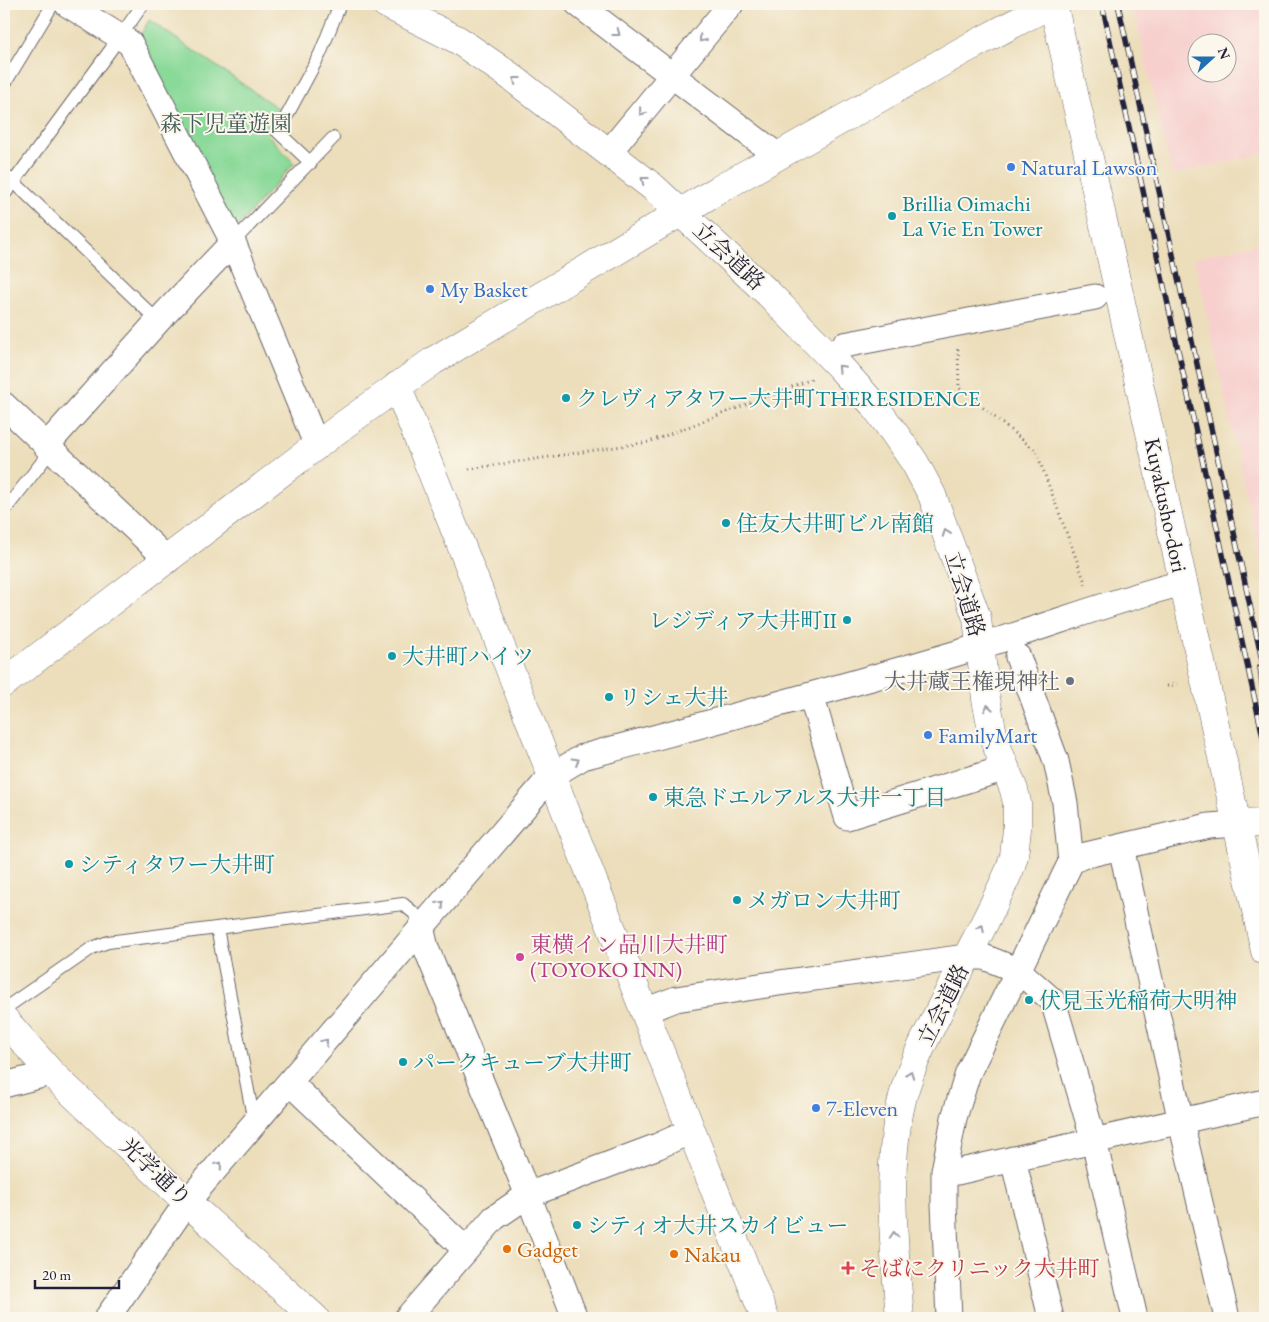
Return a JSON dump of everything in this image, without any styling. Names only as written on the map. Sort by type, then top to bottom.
[{"type":"street","points":[[67,4],[130,43],[233,242],[317,446]]},
{"type":"street","name":"立会道路","points":[[386,4],[458,40],[510,76],[609,152],[681,212],[769,294],[842,356],[924,479],[932,495],[977,618],[986,699],[994,739],[1014,790],[1017,809],[1017,829],[1014,856],[1004,883],[925,1039],[909,1075],[900,1108],[894,1154],[892,1197],[900,1318]]},
{"type":"street","points":[[578,4],[673,74],[778,156]]},
{"type":"street","points":[[609,152],[731,4]]},
{"type":"street","points":[[4,684],[317,446],[433,361],[778,156],[964,50],[1052,4]]},
{"type":"street","name":"Kuyakusho-dori","points":[[1052,4],[1087,149],[1265,951]]},
{"type":"street","points":[[46,446],[158,321],[233,242]]},
{"type":"street","points":[[842,356],[957,324],[1095,297]]},
{"type":"street","points":[[397,386],[766,1318]]},
{"type":"street","points":[[4,405],[168,560]]},
{"type":"street","points":[[107,1318],[187,1202],[551,776],[583,757],[811,695],[981,646],[1142,594],[1183,583]]},
{"type":"street","points":[[949,1318],[944,1171],[954,1118],[968,1073],[1071,862],[1066,803],[1056,761],[1018,657]]},
{"type":"street","points":[[811,695],[847,817],[1006,768]]},
{"type":"street","points":[[1071,862],[1082,856],[1209,826],[1265,823]]},
{"type":"street","points":[[1122,847],[1181,1122],[1227,1318]]},
{"type":"street","points":[[421,927],[426,948],[528,1195],[575,1318]]},
{"type":"street","points":[[645,1012],[676,999],[788,981],[966,957],[984,957],[1013,981],[1053,1001],[1094,1141],[1135,1318]]},
{"type":"street","name":"光学通り","points":[[4,1019],[51,1073],[187,1202],[315,1318]]},
{"type":"street","points":[[4,1085],[51,1073]]},
{"type":"street","points":[[290,1083],[466,1250]]},
{"type":"street","points":[[944,1171],[957,1172],[1265,1102]]},
{"type":"street","points":[[407,1318],[494,1218],[528,1195],[652,1148],[691,1131]]},
{"type":"street","points":[[1014,1159],[1051,1318]]},
{"type":"lane","points":[[4,86],[53,4]]},
{"type":"lane","points":[[4,194],[9,178],[120,37],[143,4]]},
{"type":"lane","points":[[311,163],[278,132],[320,54],[340,4]]},
{"type":"lane","points":[[233,242],[334,138]]},
{"type":"lane","points":[[9,178],[158,321]]},
{"type":"lane","points":[[4,511],[43,462],[46,446]]},
{"type":"lane","points":[[4,1009],[92,948],[108,942],[403,904],[415,914],[421,927]]},
{"type":"lane","points":[[217,928],[254,1123]]},
{"type":"path","points":[[957,324],[959,388],[1036,451],[1094,609]]},
{"type":"path","points":[[469,469],[649,442],[842,356]]},
{"type":"path","points":[[1167,686],[1177,684]]},
{"type":"shaded area","points":[[1141,4],[1265,4],[1265,153],[1172,175],[1134,11]]},
{"type":"shaded area","points":[[1265,241],[1265,578],[1194,258]]},
{"type":"green space","name":"森下児童遊園","points":[[149,20],[279,109],[267,134],[294,163],[235,230],[137,41]]},
{"type":"railway","points":[[1102,4],[1265,746]]},
{"type":"railway","points":[[1118,4],[1265,674]]},
{"type":"railway","points":[[1260,667],[1265,707]]},
{"type":"place","name":"Natural Lawson","points":[[1011,167]]},
{"type":"place","name":"Brillia Oimachi La Vie En Tower","points":[[892,216]]},
{"type":"place","name":"My Basket","points":[[430,289]]},
{"type":"place","name":"クレヴィアタワー大井町THERESIDENCE","points":[[566,398]]},
{"type":"place","name":"住友大井町ビル南館","points":[[726,523]]},
{"type":"place","name":"レジディア大井町Ⅱ","points":[[847,620]]},
{"type":"place","name":"大井町ハイツ","points":[[392,656]]},
{"type":"place","name":"大井蔵王権現神社","points":[[1070,681]]},
{"type":"place","name":"リシェ大井","points":[[609,697]]},
{"type":"place","name":"FamilyMart","points":[[928,735]]},
{"type":"place","name":"東急ドエルアルス大井一丁目","points":[[653,797]]},
{"type":"place","name":"シティタワー大井町","points":[[69,864]]},
{"type":"place","name":"メガロン大井町","points":[[737,900]]},
{"type":"place","name":"東横イン品川大井町 (TOYOKO INN)","points":[[520,957]]},
{"type":"place","name":"伏見玉光稲荷大明神","points":[[1029,1000]]},
{"type":"place","name":"パークキューブ大井町","points":[[403,1062]]},
{"type":"place","name":"7-Eleven","points":[[816,1108]]},
{"type":"place","name":"シティオ大井スカイビュー","points":[[577,1225]]},
{"type":"place","name":"Gadget","points":[[507,1249]]},
{"type":"place","name":"Nakau","points":[[674,1254]]},
{"type":"place","name":"そばにクリニック大井町","points":[[848,1268]]}]
